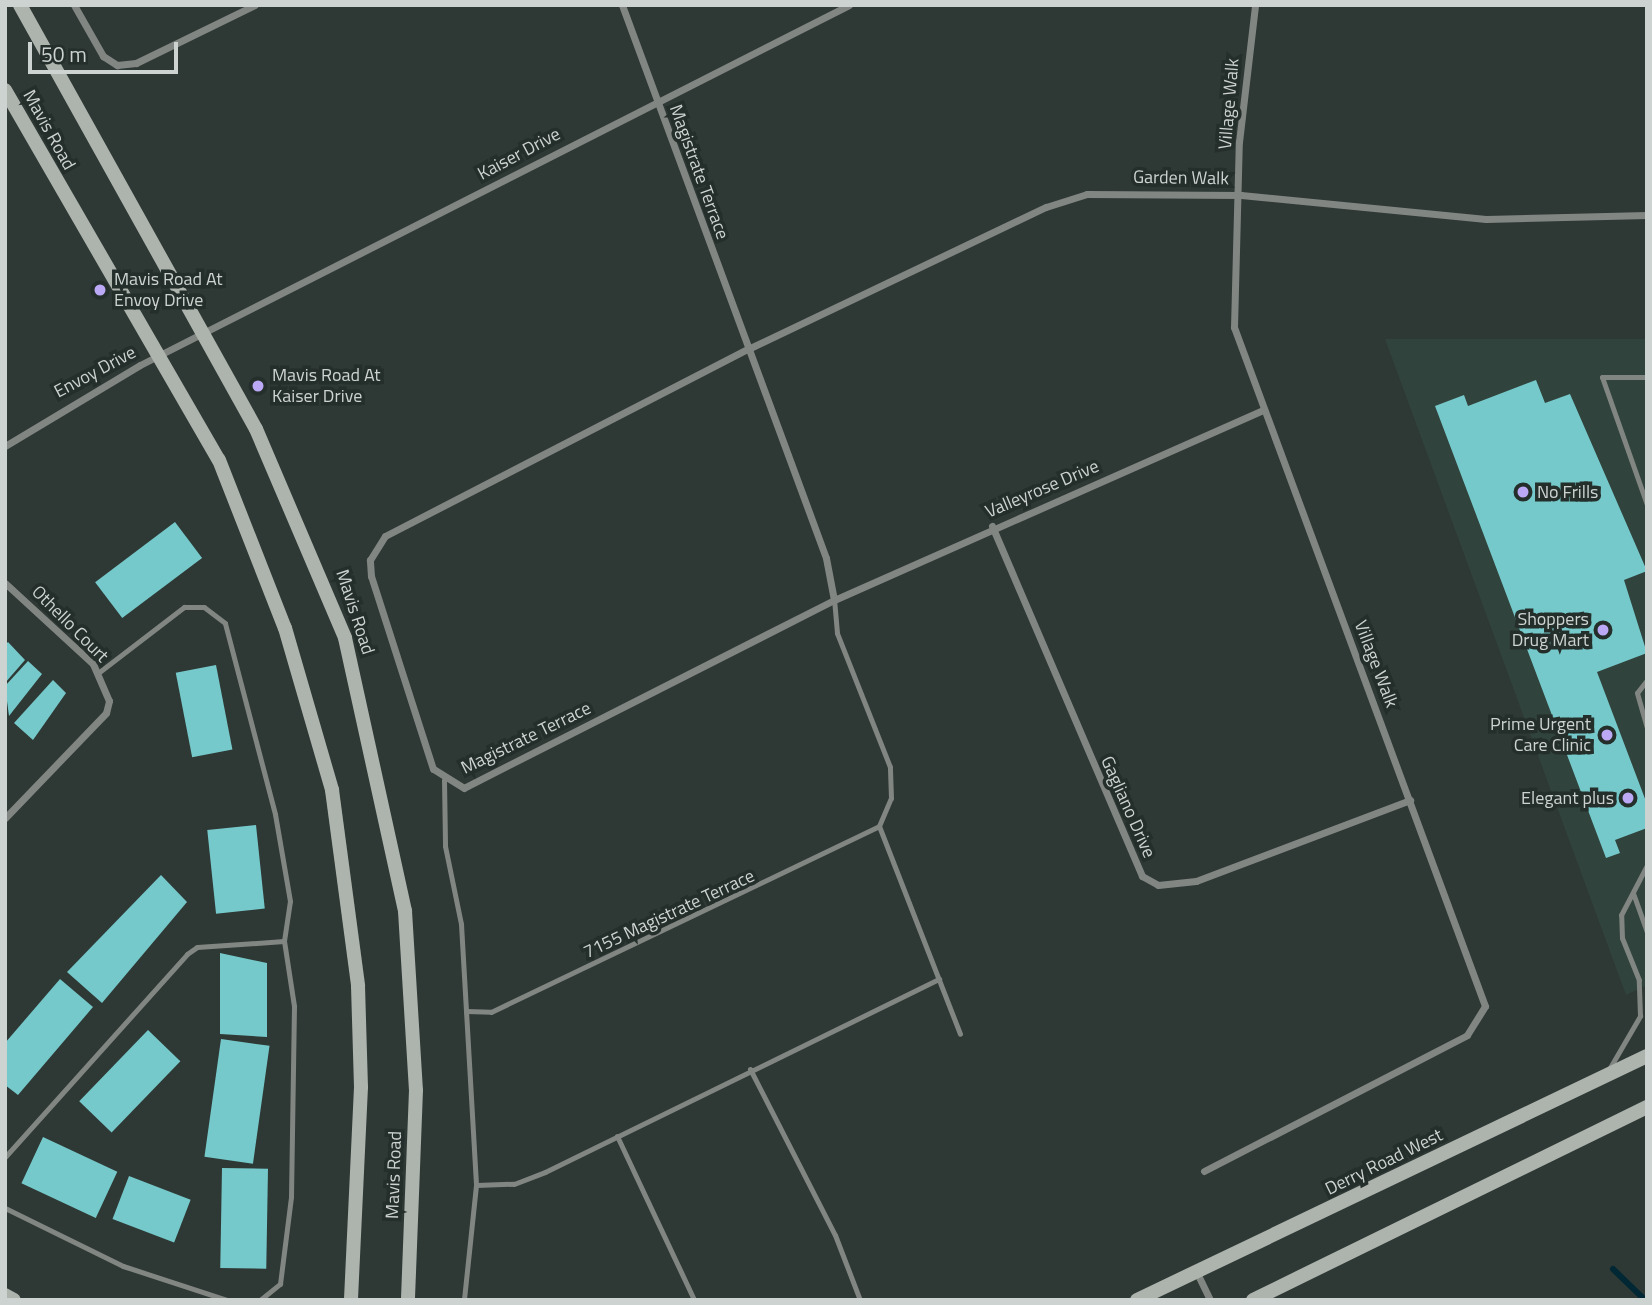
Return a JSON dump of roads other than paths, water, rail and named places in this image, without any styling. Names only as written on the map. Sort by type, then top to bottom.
[{"type":"main road","name":"Mavis Road","points":[[20,5],[205,334],[319,565],[345,638],[389,818],[405,911],[416,1076],[408,1300]]},
{"type":"main road","name":"Mavis Road","points":[[5,90],[219,460],[285,628],[332,790],[358,986],[361,1087],[351,1300]]},
{"type":"main road","name":"Derry Road West","points":[[1137,1300],[1647,1056]]},
{"type":"main road","points":[[1252,1300],[1647,1107]]},
{"type":"main road","points":[[5,1295],[14,1300]]},
{"type":"street","points":[[74,5],[103,56],[117,65],[136,63],[256,5]]},
{"type":"street","name":"Magistrate Terrace","points":[[622,5],[826,558],[834,600],[464,788],[443,780],[433,769],[371,576],[375,548],[385,536],[748,349]]},
{"type":"street","name":"Kaiser Drive","points":[[205,334],[656,100],[849,5]]},
{"type":"street","name":"Village Walk","points":[[1204,1171],[1478,1023],[1485,1006],[1234,327],[1231,298],[1241,195],[1239,142],[1255,5]]},
{"type":"street","name":"Garden Walk","points":[[748,349],[1056,204],[1087,194],[1241,195],[1486,219],[1647,215]]},
{"type":"street","name":"Envoy Drive","points":[[5,446],[64,406],[205,334]]},
{"type":"street","name":"Valleyrose Drive","points":[[834,600],[992,526],[1263,410]]},
{"type":"street","name":"Gagliano Drive","points":[[992,526],[1142,876],[1158,885],[1196,881],[1410,800]]},
{"type":"street","name":"Othello Court","points":[[5,583],[99,673],[108,688],[106,713],[5,818]]},
{"type":"street","points":[[1197,1273],[1210,1300]]},
{"type":"lane","points":[[1647,377],[1602,377],[1647,505]]},
{"type":"lane","points":[[834,600],[837,633],[890,767],[891,798],[879,826],[960,1034]]},
{"type":"lane","points":[[99,673],[184,607],[204,607],[225,623],[275,814],[290,901],[284,941],[294,1006],[291,1197],[280,1284],[260,1300]]},
{"type":"lane","points":[[1647,680],[1637,693],[1647,729]]},
{"type":"lane","points":[[443,780],[444,846],[461,924],[476,1185],[464,1300]]},
{"type":"lane","name":"7155 Magistrate Terrace","points":[[466,1011],[491,1012],[843,849],[879,826]]},
{"type":"lane","points":[[1605,1076],[1640,1016],[1639,980],[1622,938],[1621,915],[1647,865]]},
{"type":"lane","points":[[1633,893],[1647,932]]},
{"type":"lane","points":[[5,1157],[187,954],[197,947],[284,941]]},
{"type":"lane","points":[[476,1185],[514,1184],[939,979]]},
{"type":"lane","points":[[750,1069],[835,1235],[860,1300]]},
{"type":"lane","points":[[617,1136],[694,1300]]},
{"type":"lane","points":[[5,1208],[123,1266],[228,1300]]},
{"type":"waterway","points":[[1613,1269],[1645,1300]]},
{"type":"place","name":"Mavis Road At Envoy Drive","points":[[100,290]]},
{"type":"place","name":"Mavis Road At Kaiser Drive","points":[[258,386]]},
{"type":"place","name":"No Frills","points":[[1523,492]]},
{"type":"place","name":"Shoppers Drug Mart","points":[[1603,630]]},
{"type":"place","name":"Prime Urgent Care Clinic","points":[[1607,735]]},
{"type":"place","name":"Elegant plus","points":[[1628,798]]}]
